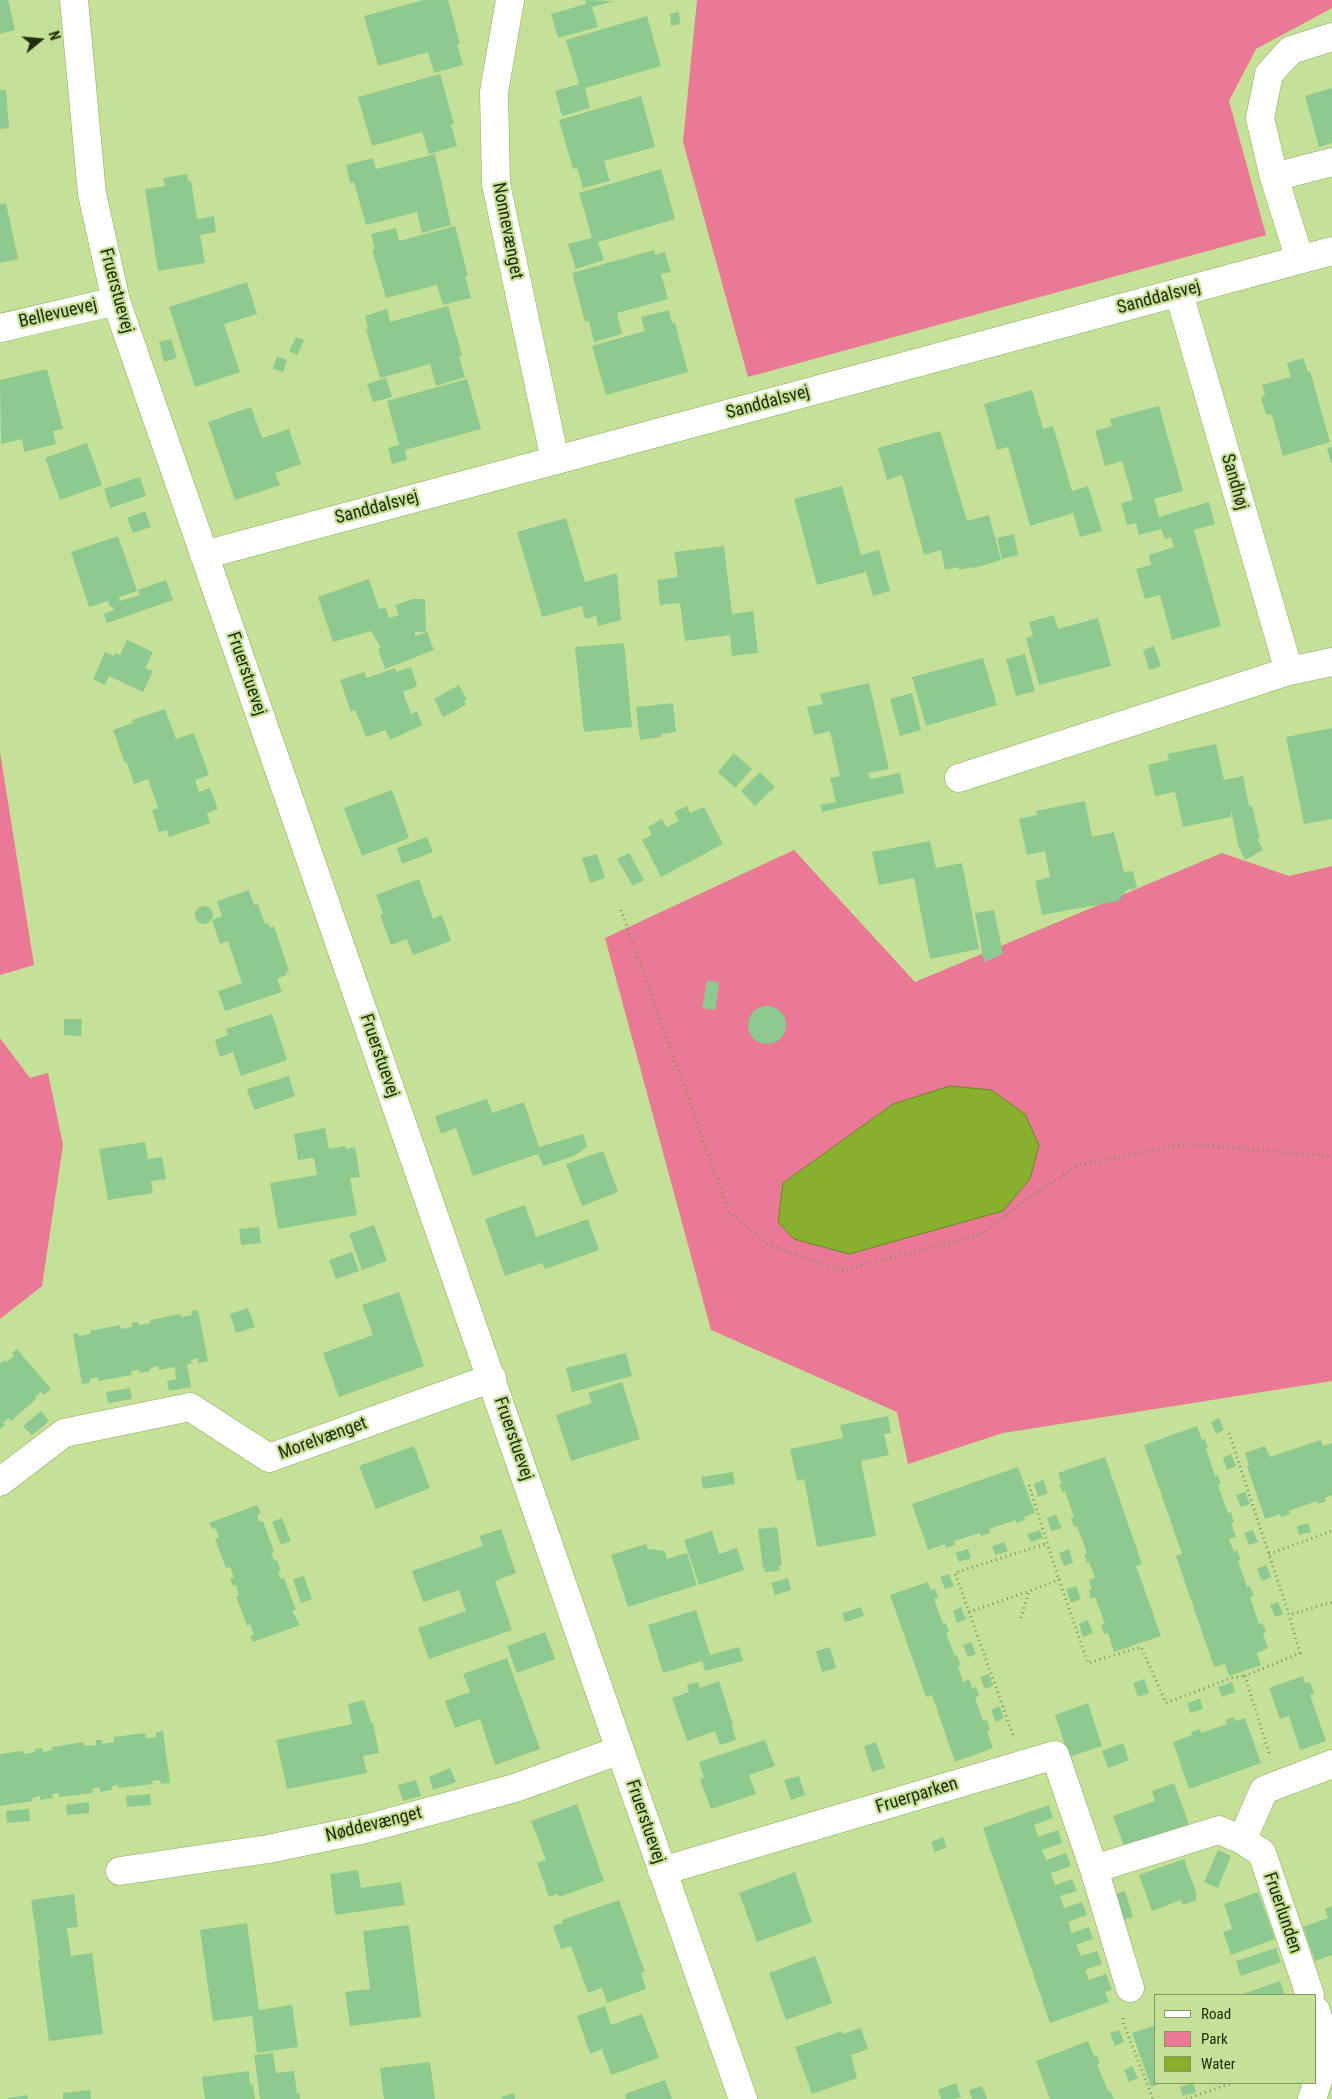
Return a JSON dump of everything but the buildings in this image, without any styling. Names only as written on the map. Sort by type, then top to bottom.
[{"type":"street","name":"Fruerstuevej","points":[[74,0],[92,194],[116,301],[743,2099]]},
{"type":"street","name":"Nonnevænget","points":[[510,0],[494,92],[496,184],[555,460]]},
{"type":"street","points":[[1300,260],[1274,177],[1260,118],[1269,74],[1291,50],[1332,37]]},
{"type":"street","points":[[1274,177],[1332,162]]},
{"type":"street","name":"Sanddalsvej","points":[[204,554],[1332,251]]},
{"type":"street","name":"Sandhøj","points":[[1179,293],[1289,672]]},
{"type":"street","name":"Bellevuevej","points":[[0,328],[116,301]]},
{"type":"street","points":[[959,778],[1289,672],[1332,662]]},
{"type":"street","name":"Morelvænget","points":[[0,1482],[64,1433],[190,1408],[269,1458],[492,1378]]},
{"type":"street","name":"Nøddevænget","points":[[120,1871],[268,1849],[365,1829],[515,1788],[620,1750]]},
{"type":"street","name":"Fruerparken","points":[[662,1871],[1055,1755],[1094,1869],[1130,1988]]},
{"type":"street","points":[[1094,1869],[1219,1830],[1242,1840],[1264,1790],[1332,1764]]},
{"type":"street","name":"Fruerlunden","points":[[1242,1840],[1262,1853],[1310,1994]]},
{"type":"street","points":[[1317,2014],[1328,2049],[1317,2083]]},
{"type":"street","points":[[1312,2099],[1317,2084]]},
{"type":"path","points":[[621,910],[729,1212],[768,1244],[841,1271],[982,1234],[1078,1165],[1184,1144],[1332,1156]]},
{"type":"path","points":[[1029,1485],[1088,1663],[1141,1647],[1166,1703],[1231,1678],[1245,1676],[1300,1653],[1229,1433]]},
{"type":"path","points":[[1269,1554],[1332,1531]]},
{"type":"path","points":[[1024,1764],[955,1573],[1048,1543]]},
{"type":"path","points":[[969,1612],[1059,1580]]},
{"type":"path","points":[[1022,1618],[1029,1591]]},
{"type":"path","points":[[1289,1615],[1332,1601]]},
{"type":"path","points":[[1245,1676],[1280,1783]]},
{"type":"path","points":[[1130,1988],[1122,2022],[1153,2099]]},
{"type":"path","points":[[1188,2099],[1229,2084]]},
{"type":"green space","points":[[697,0],[1332,0],[1332,8],[1256,49],[1229,101],[1266,235],[748,377],[683,142]]},
{"type":"green space","points":[[0,752],[34,965],[0,975]]},
{"type":"green space","points":[[794,850],[915,982],[1222,853],[1289,876],[1332,866],[1332,1381],[1003,1433],[908,1464],[897,1412],[711,1330],[605,938]]},
{"type":"green space","points":[[0,1038],[30,1078],[48,1073],[63,1145],[42,1286],[0,1319]]},
{"type":"water","points":[[950,1086],[991,1090],[1025,1114],[1039,1145],[1030,1179],[1003,1211],[849,1254],[794,1239],[778,1222],[783,1183],[893,1104]]}]
